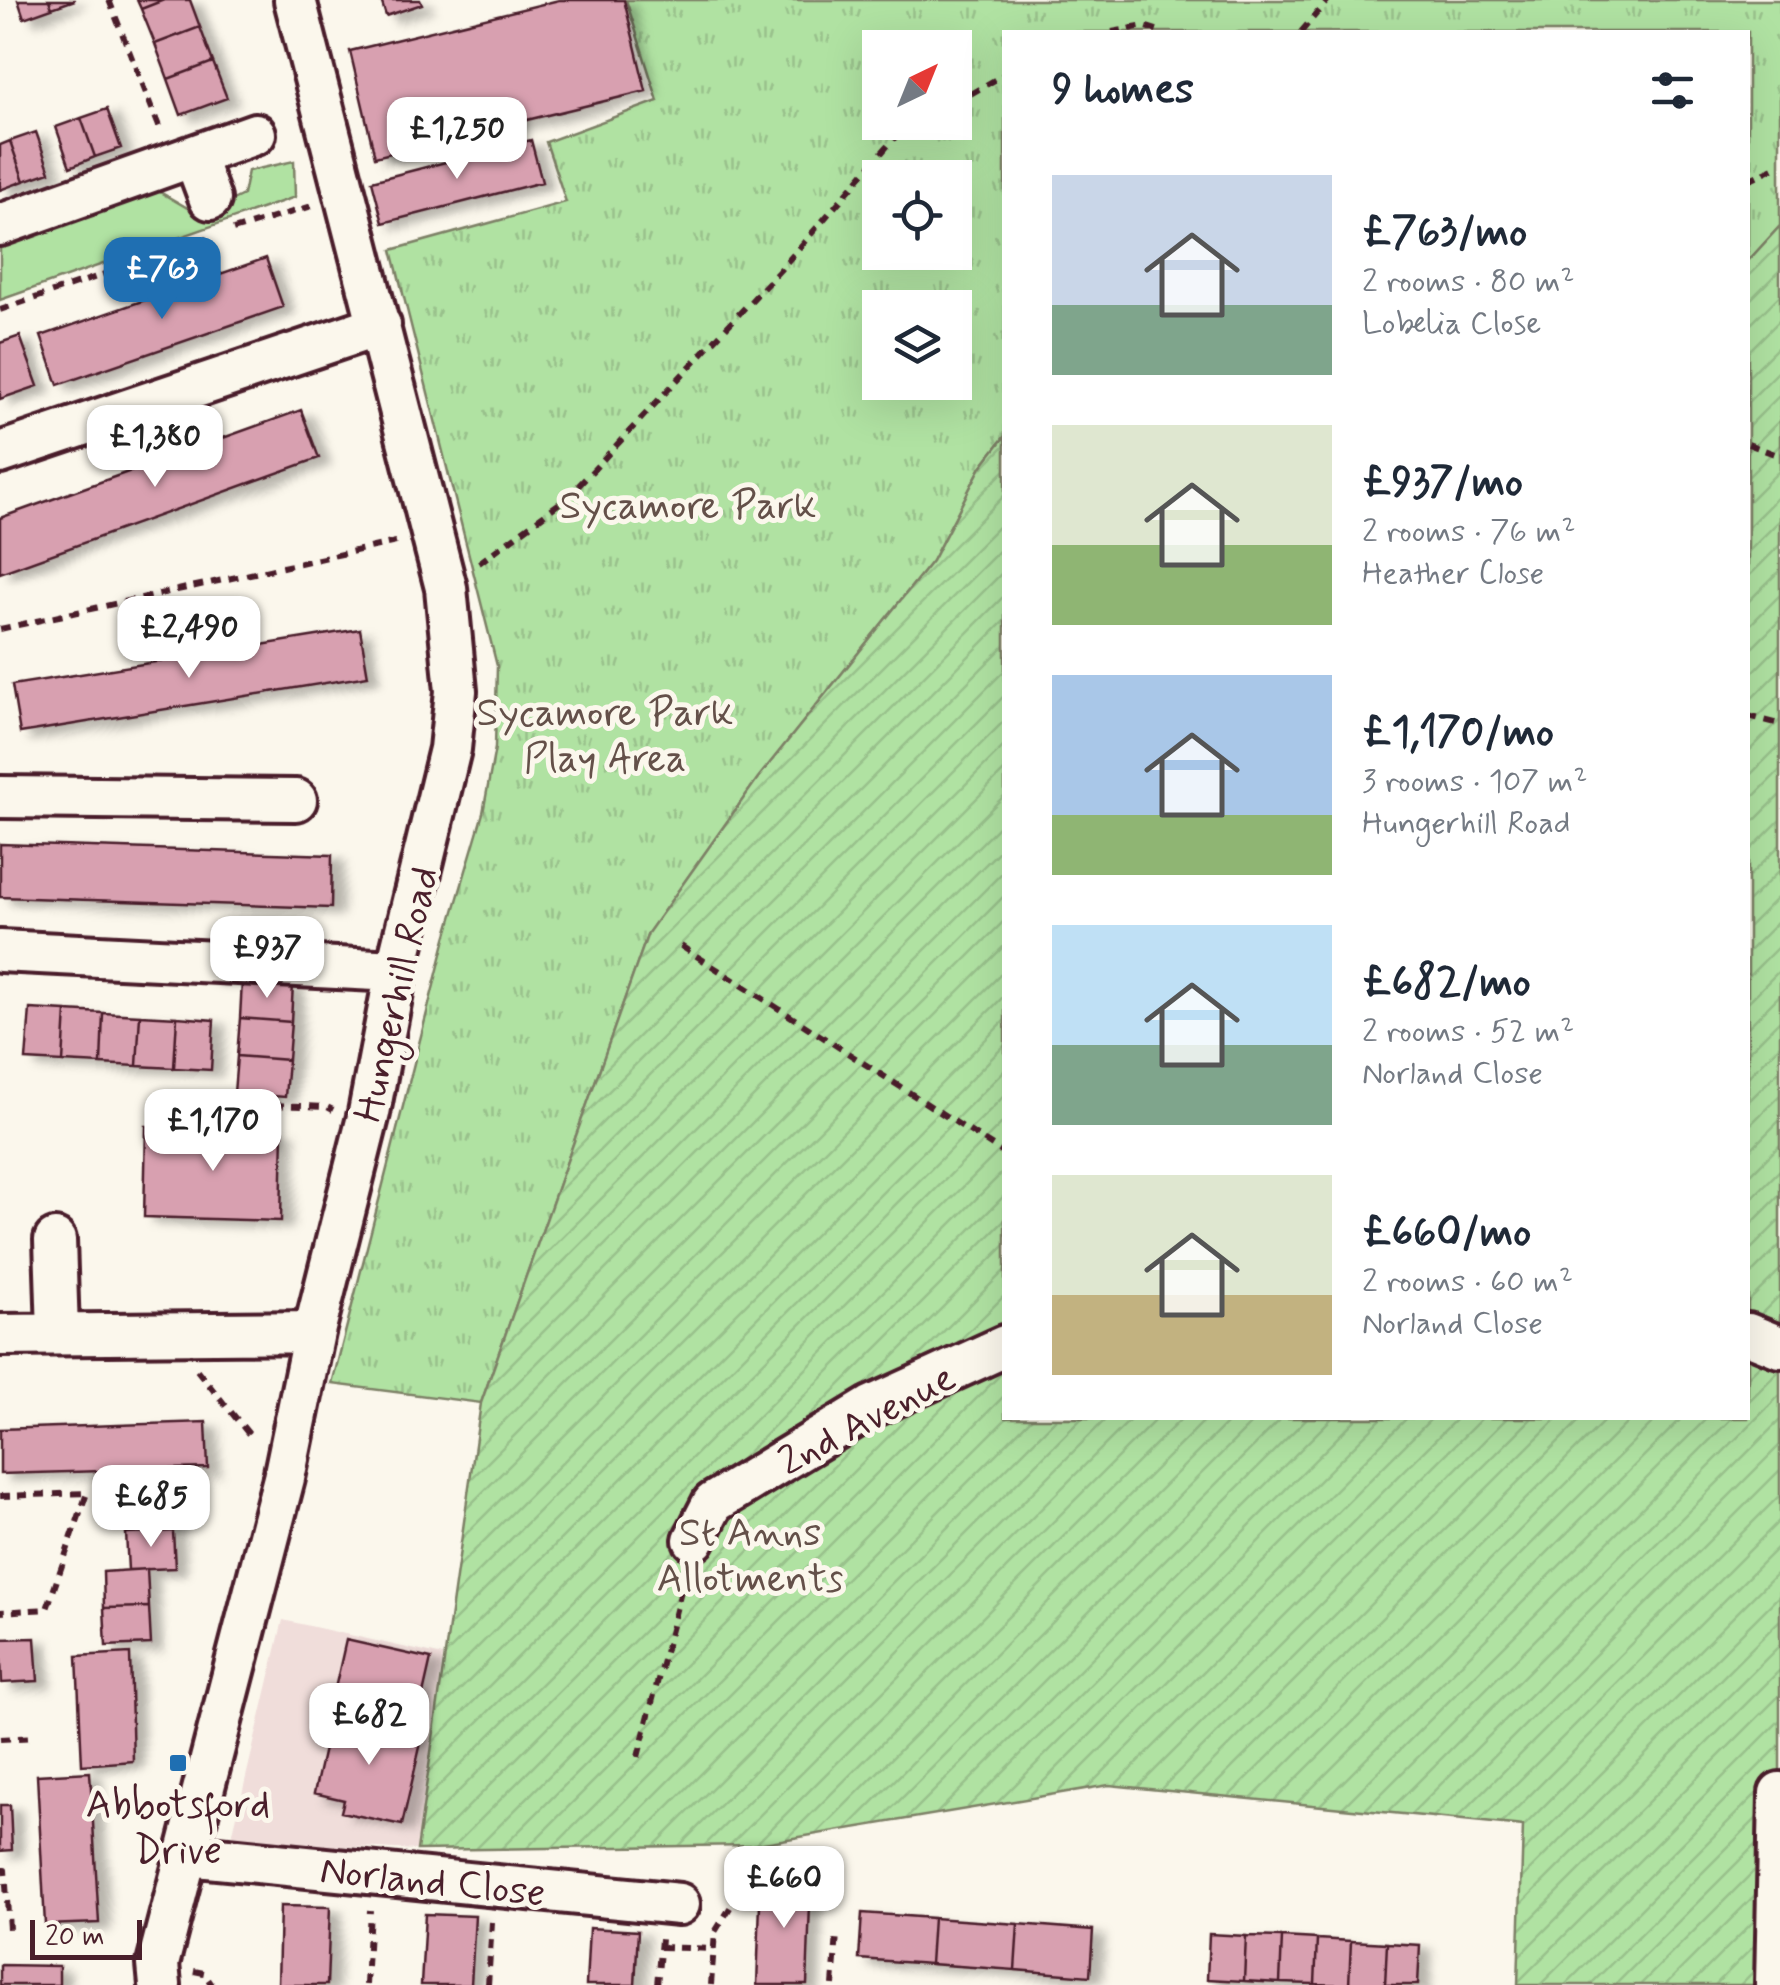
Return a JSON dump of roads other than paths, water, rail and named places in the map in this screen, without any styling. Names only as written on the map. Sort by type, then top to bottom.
[{"type":"street","name":"Hungerhill Road","points":[[160,1985],[158,1964],[284,1478],[314,1332],[368,1113],[396,971],[450,748],[456,691],[446,588],[295,0]]},
{"type":"street","points":[[0,225],[255,134]]},
{"type":"street","points":[[183,159],[210,198]]},
{"type":"street","points":[[0,453],[380,325]]},
{"type":"street","points":[[0,796],[296,800]]},
{"type":"street","points":[[0,952],[396,971]]},
{"type":"street","points":[[55,1240],[58,1334]]},
{"type":"street","points":[[0,1335],[314,1332]]},
{"type":"street","points":[[1750,1335],[1780,1347]]},
{"type":"street","name":"2nd Avenue","points":[[694,1540],[713,1503],[871,1407],[1002,1347]]},
{"type":"street","points":[[1776,1985],[1780,1793]]},
{"type":"street","name":"Norland Close","points":[[187,1855],[679,1904]]},
{"type":"place","name":"Abbotsford Drive","points":[[178,1763]]},
{"type":"park label","name":"Sycamore Park","points":[[688,504]]},
{"type":"park label","name":"Sycamore Park Play Area","points":[[605,734]]},
{"type":"park label","name":"St Anns Allotments","points":[[750,1554]]}]
